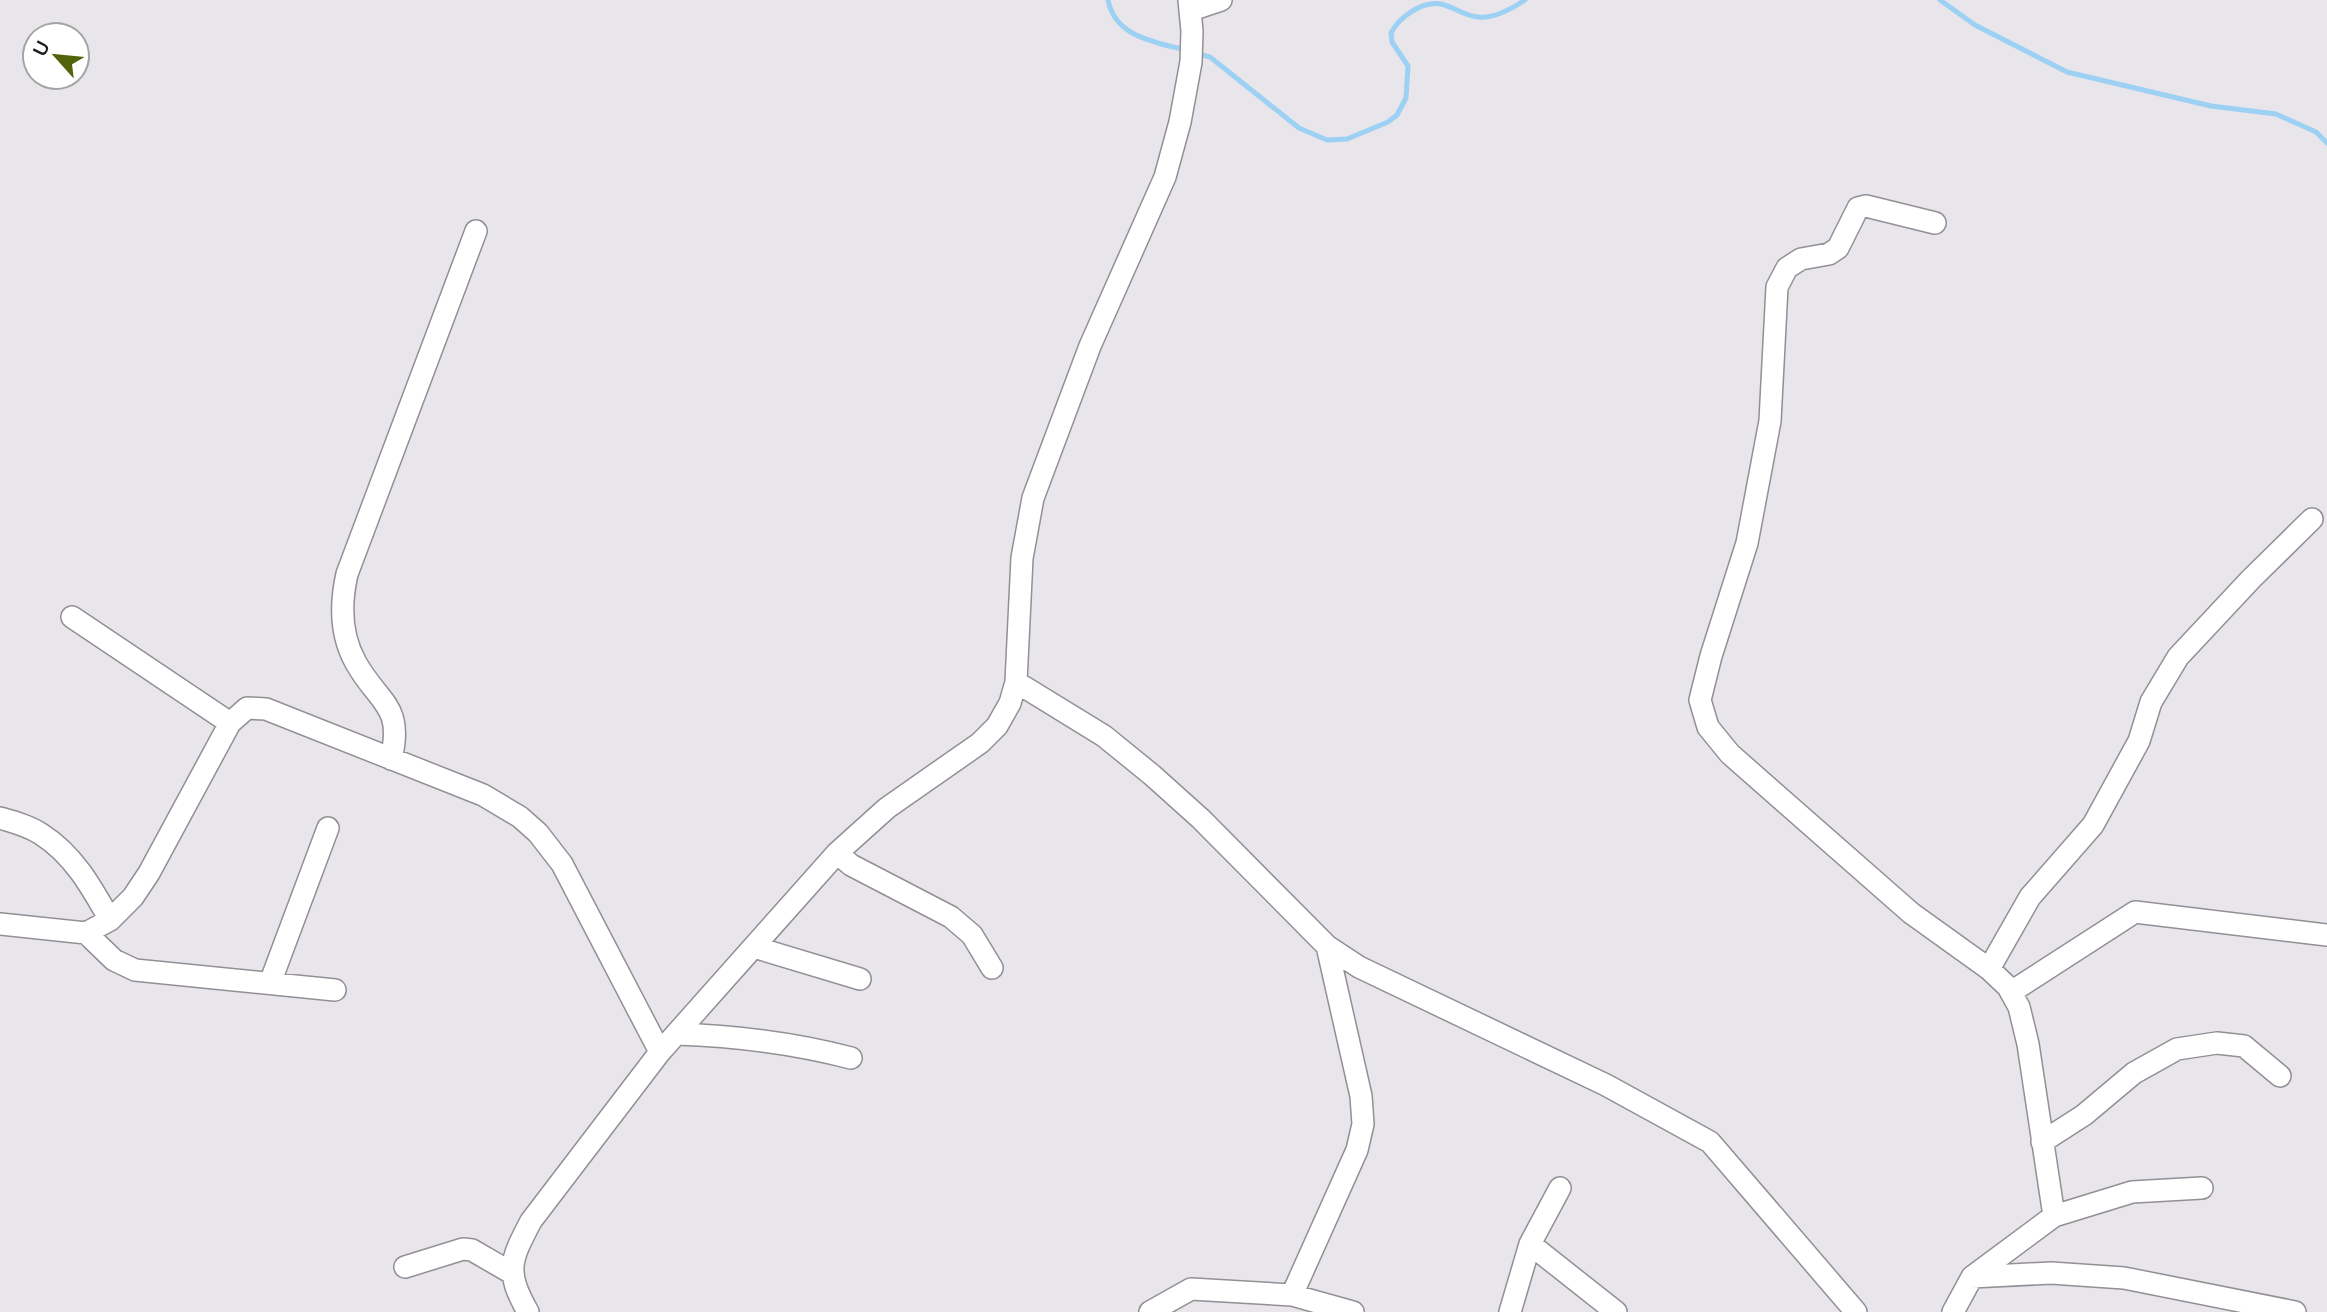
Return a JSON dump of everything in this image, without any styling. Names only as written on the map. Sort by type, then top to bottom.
[{"type":"street","points":[[510,1272],[516,1250],[531,1221],[660,1052],[837,853],[887,808],[980,743],[997,726],[1010,703],[1016,682],[1022,558],[1033,498],[1090,346],[1165,177],[1180,122],[1191,62],[1191,13],[1221,0]]},
{"type":"street","points":[[1934,223],[1874,206],[1858,208],[1838,248],[1829,254],[1801,259],[1787,268],[1777,287],[1770,421],[1748,543],[1711,656],[1700,700],[1708,727],[1730,754],[1911,914],[1989,969],[2011,992],[2019,1007],[2028,1044],[2054,1216]]},
{"type":"street","points":[[391,759],[396,737],[394,719],[356,663],[349,647],[343,631],[343,591],[476,231]]},
{"type":"street","points":[[1989,969],[2030,897],[2093,825],[2139,741],[2151,702],[2178,657],[2312,519]]},
{"type":"street","points":[[72,617],[230,723]]},
{"type":"street","points":[[1016,682],[1104,736],[1152,775],[1201,819],[1327,946],[1359,967],[1594,1079],[1710,1142],[1856,1312]]},
{"type":"street","points":[[0,925],[86,933],[110,920],[133,898],[149,873],[230,723],[238,713],[247,708],[266,709],[483,795],[520,817],[538,833],[562,864],[660,1052]]},
{"type":"street","points":[[0,818],[41,834],[59,848],[85,877],[110,920]]},
{"type":"street","points":[[270,983],[328,828]]},
{"type":"street","points":[[837,853],[852,865],[951,917],[972,935],[992,968]]},
{"type":"street","points":[[2011,992],[2135,912],[2327,935]]},
{"type":"street","points":[[86,933],[114,960],[135,970],[335,990]]},
{"type":"street","points":[[1292,1295],[1357,1150],[1363,1124],[1361,1096],[1327,946]]},
{"type":"street","points":[[754,947],[860,979]]},
{"type":"street","points":[[676,1034],[760,1040],[851,1058]]},
{"type":"street","points":[[2042,1142],[2084,1115],[2134,1073],[2177,1049],[2217,1043],[2244,1046],[2280,1076]]},
{"type":"street","points":[[1510,1312],[1530,1244],[1560,1188]]},
{"type":"street","points":[[1953,1312],[1972,1277],[2054,1216],[2132,1192],[2202,1188]]},
{"type":"street","points":[[1530,1244],[1616,1312]]},
{"type":"street","points":[[405,1267],[463,1249],[472,1250],[510,1272],[528,1312]]},
{"type":"street","points":[[1972,1277],[2051,1273],[2124,1278],[2295,1312]]},
{"type":"street","points":[[1150,1312],[1191,1289],[1292,1295],[1353,1312]]},
{"type":"waterway","points":[[1108,0],[1112,12],[1128,30],[1149,40],[1185,50]]},
{"type":"waterway","points":[[1195,53],[1210,57],[1299,128],[1327,140],[1347,139],[1388,122],[1397,115],[1406,98],[1408,66],[1392,42],[1391,33],[1405,16],[1426,5],[1441,4],[1473,16],[1484,17],[1503,12],[1525,0]]},
{"type":"waterway","points":[[1940,0],[1975,25],[2067,72],[2211,106],[2276,114],[2316,132],[2327,143]]}]
